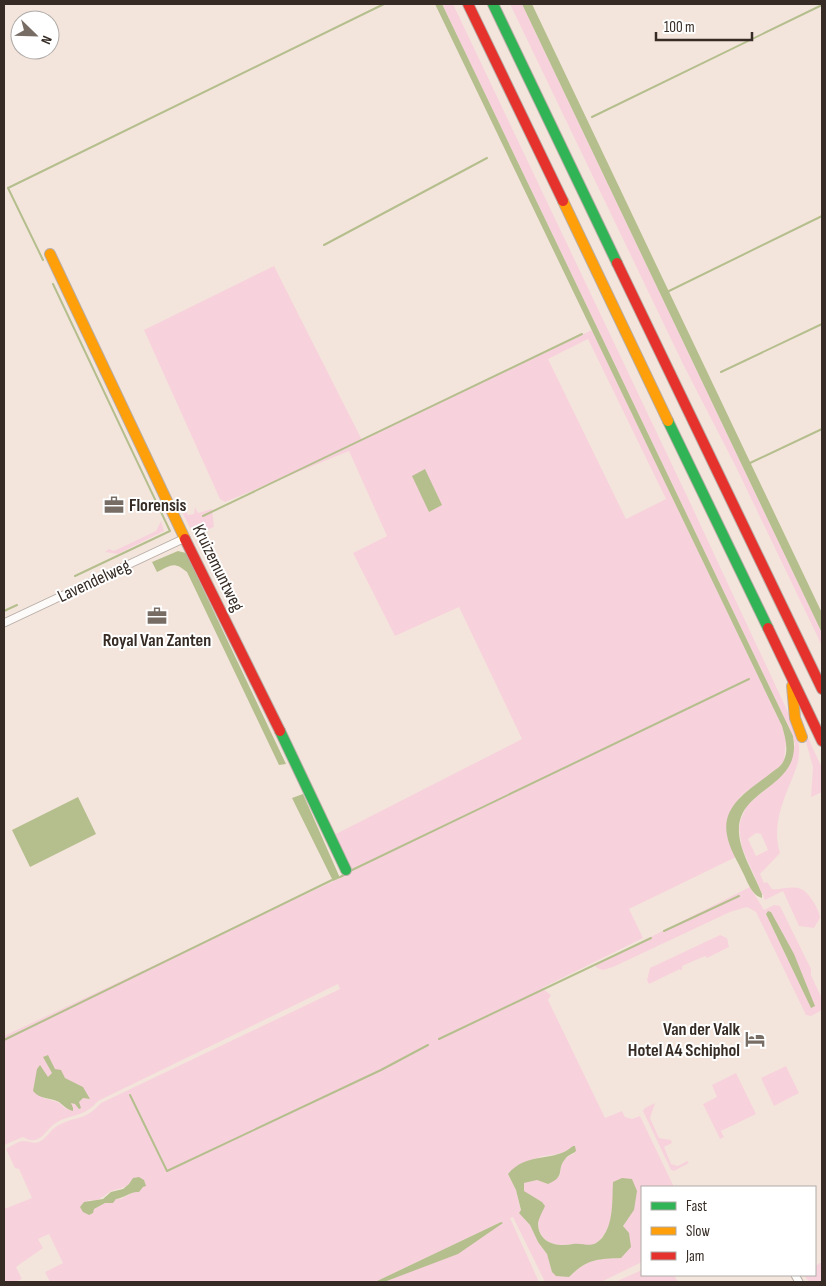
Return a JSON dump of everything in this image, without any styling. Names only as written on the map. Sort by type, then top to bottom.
[{"type":"main road","points":[[468,4],[822,741]]},
{"type":"main road","points":[[493,4],[821,685]]},
{"type":"main road","name":"Kruizemuntweg","points":[[50,254],[346,870]]},
{"type":"main road","points":[[791,676],[795,718],[802,737]]},
{"type":"street","name":"Lavendelweg","points":[[4,624],[185,538]]},
{"type":"shaded area","points":[[435,4],[442,4],[793,736],[793,754],[788,767],[780,778],[757,796],[741,818],[740,840],[762,898],[752,891],[733,854],[728,840],[726,824],[733,806],[739,799],[783,762],[786,747],[782,726]]},
{"type":"shaded area","points":[[442,4],[453,4],[793,723],[798,742],[799,756],[779,815],[777,834],[780,853],[760,874],[764,883],[767,882],[772,889],[794,887],[807,893],[816,906],[820,918],[814,928],[799,926],[783,891],[765,900],[742,848],[739,828],[747,805],[776,781],[795,745],[793,736]],"holes":[[[756,833],[761,834],[768,850],[756,856],[748,839]]]},
{"type":"shaded area","points":[[510,4],[522,4],[822,633],[822,646],[736,467],[684,366]]},
{"type":"shaded area","points":[[522,4],[532,4],[822,613],[822,633]]},
{"type":"shaded area","points":[[274,266],[362,440],[592,330],[782,726],[786,741],[784,761],[780,767],[742,795],[730,812],[730,844],[736,857],[629,909],[643,938],[542,988],[551,995],[548,1000],[605,1118],[622,1111],[625,1117],[632,1119],[640,1116],[674,1186],[641,1186],[641,1262],[601,1282],[545,1282],[513,1217],[510,1218],[539,1282],[384,1282],[486,1235],[501,1222],[375,1282],[50,1282],[45,1272],[63,1263],[49,1234],[38,1239],[43,1248],[16,1267],[22,1279],[14,1282],[4,1282],[4,1209],[32,1198],[19,1169],[15,1168],[6,1149],[22,1141],[39,1142],[57,1126],[85,1116],[101,1103],[340,989],[338,984],[98,1101],[87,1111],[59,1121],[38,1139],[29,1140],[23,1137],[4,1145],[4,1036],[340,878],[351,869],[334,835],[522,739],[459,607],[395,636],[353,553],[387,536],[349,451],[225,502],[220,499],[144,330]],"holes":[[[588,339],[666,499],[626,519],[548,359]],[[48,1077],[89,1099],[83,1098],[79,1104],[70,1103],[66,1109],[58,1102],[43,1098]],[[573,1146],[574,1154],[567,1157],[563,1162],[560,1176],[548,1184],[537,1180],[524,1183],[523,1191],[542,1202],[538,1225],[542,1236],[551,1243],[588,1246],[598,1241],[606,1232],[612,1210],[634,1210],[624,1223],[621,1258],[587,1263],[569,1277],[552,1272],[547,1254],[538,1242],[530,1225],[519,1213],[521,1211],[516,1190],[508,1174],[527,1162],[540,1157],[561,1153]],[[129,1184],[143,1187],[121,1199],[116,1199],[113,1203],[105,1203],[94,1209],[88,1200],[98,1200]]]},
{"type":"shaded area","points":[[425,469],[442,505],[429,512],[412,476]]},
{"type":"shaded area","points":[[183,506],[188,515],[194,514],[195,507],[198,513],[212,509],[214,527],[204,531],[201,524],[190,528],[180,508]]},
{"type":"shaded area","points":[[161,521],[164,531],[118,554],[105,552],[109,549],[114,551],[156,531]]},
{"type":"shaded area","points":[[178,551],[186,553],[286,764],[279,765],[187,572],[179,566],[172,565],[157,572],[152,562]]},
{"type":"shaded area","points":[[803,727],[822,768],[822,792],[811,797],[813,767]]},
{"type":"shaded area","points":[[303,794],[340,878],[333,881],[292,798]]},
{"type":"shaded area","points":[[78,797],[96,834],[30,867],[12,830]]},
{"type":"shaded area","points":[[750,887],[764,910],[774,905],[780,906],[811,969],[811,975],[822,999],[822,1010],[811,1016],[806,1015],[756,912],[747,907],[730,912],[613,967],[603,970],[595,965]],"holes":[[[768,911],[811,1008],[766,914]]]},
{"type":"shaded area","points":[[768,911],[771,912],[794,954],[815,1006],[811,1008],[766,914]]},
{"type":"shaded area","points":[[720,935],[727,938],[729,947],[707,958],[705,956],[682,966],[682,971],[680,969],[649,984],[647,980],[650,968]]},
{"type":"shaded area","points":[[48,1055],[55,1069],[61,1070],[65,1078],[83,1087],[90,1099],[83,1098],[79,1102],[81,1108],[79,1109],[75,1104],[71,1103],[73,1111],[56,1100],[39,1096],[33,1091],[37,1069],[40,1065],[48,1077],[52,1073],[43,1057]]},
{"type":"shaded area","points":[[786,1066],[799,1093],[774,1106],[761,1078]]},
{"type":"shaded area","points":[[736,1073],[756,1114],[721,1131],[724,1137],[720,1139],[703,1104],[717,1097],[712,1085]]},
{"type":"shaded area","points":[[655,1103],[650,1118],[659,1138],[671,1140],[672,1143],[664,1147],[671,1164],[678,1166],[687,1161],[689,1163],[674,1171],[671,1170],[643,1111]]},
{"type":"shaded area","points":[[575,1146],[576,1151],[563,1162],[559,1175],[554,1181],[548,1184],[537,1180],[524,1183],[524,1191],[542,1202],[545,1206],[538,1224],[539,1231],[550,1243],[561,1245],[595,1244],[602,1238],[609,1225],[613,1182],[622,1178],[632,1179],[637,1191],[634,1210],[623,1226],[629,1233],[631,1247],[621,1258],[593,1261],[575,1271],[569,1277],[556,1276],[552,1272],[547,1254],[538,1242],[530,1225],[519,1213],[521,1210],[516,1190],[508,1174],[524,1162],[558,1154]]},
{"type":"shaded area","points":[[139,1177],[144,1180],[146,1186],[139,1192],[116,1199],[113,1203],[105,1203],[94,1209],[93,1213],[89,1215],[83,1212],[80,1207],[84,1202],[103,1199],[111,1192],[123,1189],[133,1178]]},
{"type":"shaded area","points":[[501,1222],[503,1223],[458,1254],[384,1282],[375,1282]]},
{"type":"shaded area","points":[[822,1262],[822,1282],[809,1282],[805,1276],[816,1276],[816,1265]]},
{"type":"shaded area","points":[[641,1270],[641,1276],[675,1276],[678,1282],[615,1282]]},
{"type":"waterway","points":[[43,260],[8,188],[384,4]]},
{"type":"waterway","points":[[592,117],[822,5]]},
{"type":"waterway","points":[[324,245],[487,158]]},
{"type":"waterway","points":[[667,292],[822,216]]},
{"type":"waterway","points":[[53,284],[170,531],[75,576]]},
{"type":"waterway","points":[[721,372],[822,324]]},
{"type":"waterway","points":[[203,516],[582,334]]},
{"type":"waterway","points":[[750,463],[822,429]]},
{"type":"waterway","points":[[4,611],[17,605]]},
{"type":"waterway","points":[[350,871],[749,679]]},
{"type":"waterway","points":[[340,877],[346,874]]},
{"type":"waterway","points":[[4,1040],[332,880]]},
{"type":"waterway","points":[[664,931],[739,896]]},
{"type":"waterway","points":[[439,1039],[651,938]]},
{"type":"waterway","points":[[130,1095],[167,1171],[381,1070],[428,1045]]},
{"type":"traffic: fast","points":[[493,4],[617,263]]},
{"type":"traffic: fast","points":[[668,421],[768,628]]},
{"type":"traffic: fast","points":[[280,731],[346,870]]},
{"type":"traffic: slow","points":[[563,201],[668,421]]},
{"type":"traffic: slow","points":[[50,254],[185,539]]},
{"type":"traffic: slow","points":[[792,686],[795,718],[802,737]]},
{"type":"traffic: jam","points":[[468,4],[563,201]]},
{"type":"traffic: jam","points":[[617,263],[822,689]]},
{"type":"traffic: jam","points":[[185,539],[280,731]]},
{"type":"traffic: jam","points":[[768,628],[822,741]]},
{"type":"place","name":"Florensis","points":[[114,505]]},
{"type":"place","name":"Royal Van Zanten","points":[[157,616]]},
{"type":"place","name":"Van der Valk Hotel A4 Schiphol","points":[[755,1039]]}]
